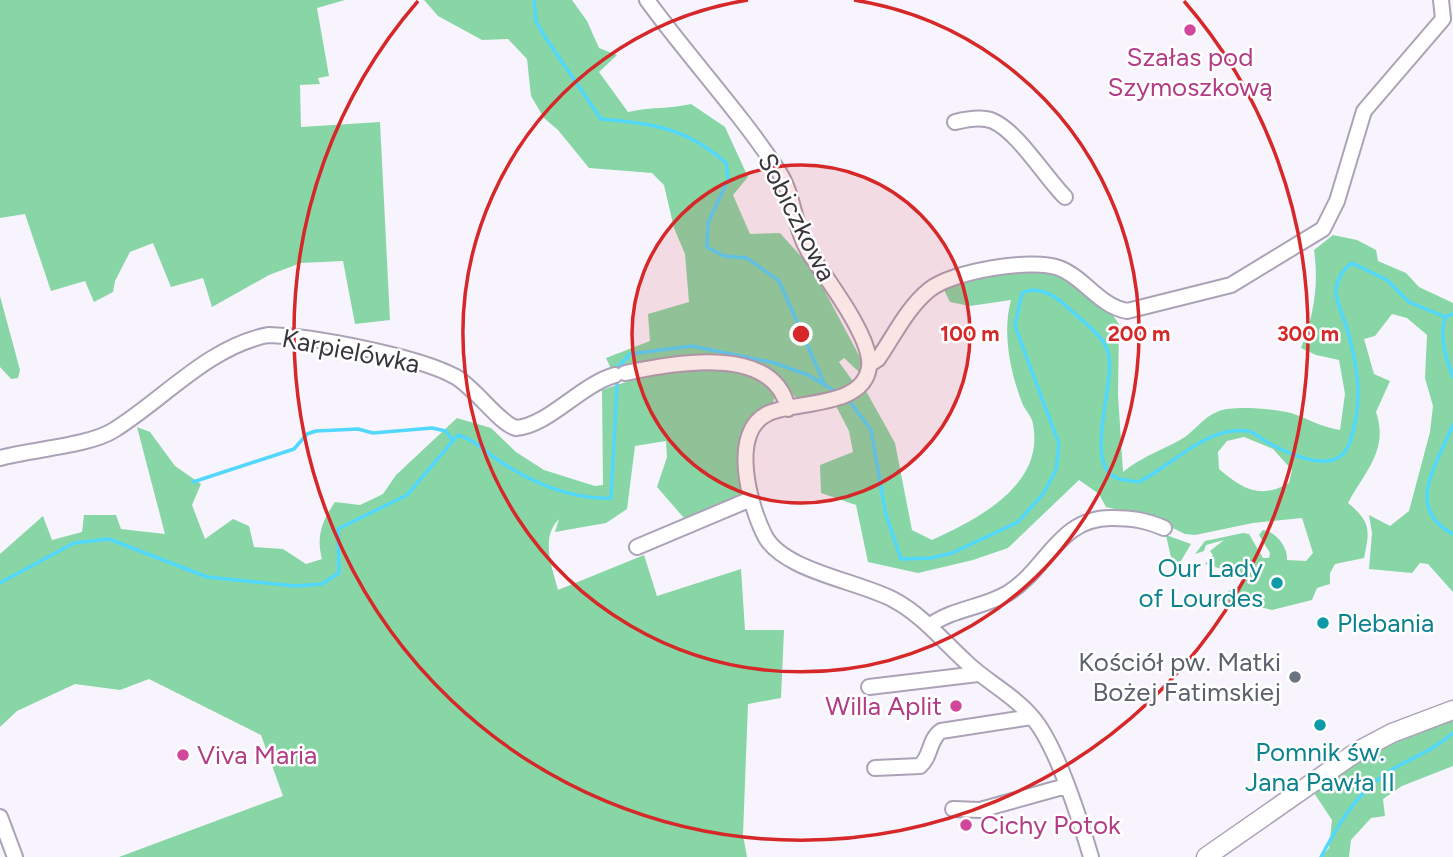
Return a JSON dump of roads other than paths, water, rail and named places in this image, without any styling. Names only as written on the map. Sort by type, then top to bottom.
[{"type":"main road","points":[[1206,857],[1358,751],[1392,733],[1453,710]]},
{"type":"street","name":"Sobiczkowa","points":[[647,0],[781,176],[808,251],[852,317],[870,364]]},
{"type":"street","points":[[1091,857],[1066,786],[1032,717],[978,674],[929,626],[878,592],[780,555],[764,533],[751,499],[746,466],[751,430],[765,414],[825,402],[862,382],[870,364],[878,359],[912,307],[939,284],[1002,268],[1041,263],[1061,268],[1093,293],[1127,311],[1231,285],[1323,229],[1337,201],[1364,111],[1443,19],[1441,0]]},
{"type":"street","points":[[955,122],[970,118],[992,120],[1006,129],[1065,197]]},
{"type":"street","name":"Karpielówka","points":[[0,458],[100,437],[228,350],[252,338],[268,335],[394,356],[439,370],[479,393],[502,420],[516,428],[535,422],[594,383],[620,374],[695,362],[735,364],[760,373],[784,395],[788,409]]},
{"type":"street","points":[[637,547],[751,499]]},
{"type":"street","points":[[929,626],[948,614],[999,598],[1012,591],[1060,538],[1072,528],[1089,520],[1101,517],[1143,518],[1164,528]]},
{"type":"street","points":[[869,687],[978,674]]},
{"type":"street","points":[[875,768],[920,766],[926,759],[935,736],[941,731],[1032,717]]},
{"type":"street","points":[[953,808],[980,810],[1066,786]]},
{"type":"street","points":[[0,817],[15,857]]},
{"type":"waterway","points":[[534,0],[536,21],[543,34],[601,119],[668,129],[697,142],[726,163],[728,180],[708,223],[707,247],[724,256],[747,258],[779,281],[824,383]]},
{"type":"waterway","points":[[848,399],[871,430],[886,515],[901,559],[931,558],[952,553],[1018,522],[1043,494],[1056,470],[1059,444],[1015,326],[1022,293],[1033,290],[1045,292],[1055,298],[1090,327],[1105,345],[1110,365],[1101,440],[1102,457],[1107,470],[1117,478],[1139,482],[1204,440],[1232,431],[1252,432],[1265,441],[1310,460],[1333,460],[1343,454],[1354,429],[1358,384],[1354,355],[1336,289],[1341,274],[1352,263],[1387,280],[1409,302],[1445,317],[1453,314]]},
{"type":"waterway","points":[[1445,318],[1443,340],[1453,377]]},
{"type":"waterway","points":[[0,583],[74,543],[109,539],[207,577],[295,586],[322,584],[339,573],[338,529],[407,495],[458,435],[535,481],[580,496],[611,498],[618,367],[630,354],[692,346],[775,363],[808,375],[838,393]]},
{"type":"waterway","points":[[1453,425],[1433,469],[1427,498],[1430,511],[1438,523],[1453,534]]},
{"type":"waterway","points":[[193,482],[294,449],[307,434],[316,431],[358,429],[373,433],[432,428],[446,431],[452,440]]},
{"type":"waterway","points":[[1321,857],[1336,829],[1364,792],[1388,772],[1434,747],[1453,733]]},
{"type":"place","name":"Szałas pod Szymoszkową","points":[[1190,30]]},
{"type":"place","name":"Our Lady of Lourdes","points":[[1277,583]]},
{"type":"place","name":"Plebania","points":[[1323,623]]},
{"type":"place","name":"Kościół pw. Matki Bożej Fatimskiej","points":[[1295,677]]},
{"type":"place","name":"Willa Aplit","points":[[956,706]]},
{"type":"place","name":"Pomnik św. Jana Pawła II","points":[[1320,725]]},
{"type":"place","name":"Viva Maria","points":[[183,755]]},
{"type":"place","name":"Cichy Potok","points":[[966,825]]}]
